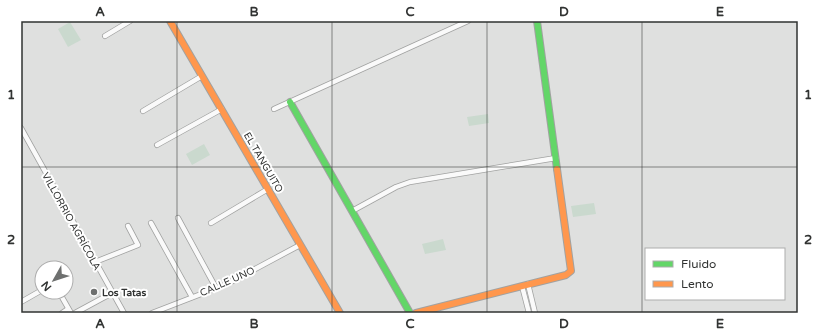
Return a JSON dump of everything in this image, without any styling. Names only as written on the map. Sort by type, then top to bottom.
[{"type":"street","points":[[105,36],[130,21]]},
{"type":"street","name":"EL TANGUITO","points":[[170,21],[340,313]]},
{"type":"street","points":[[274,109],[468,21]]},
{"type":"street","points":[[416,313],[566,275],[572,269],[537,21]]},
{"type":"street","points":[[143,111],[202,76]]},
{"type":"street","points":[[290,102],[410,313]]},
{"type":"street","points":[[157,145],[222,109]]},
{"type":"street","name":"VILLORRIO AGRÍCOLA","points":[[21,128],[124,313]]},
{"type":"street","points":[[352,211],[396,187],[410,182],[556,158]]},
{"type":"street","points":[[211,224],[268,189]]},
{"type":"street","points":[[178,218],[216,288]]},
{"type":"street","points":[[151,223],[192,297]]},
{"type":"street","points":[[95,262],[138,245],[128,226]]},
{"type":"street","name":"CALLE UNO","points":[[152,313],[235,280],[300,245]]},
{"type":"street","points":[[525,285],[529,313]]},
{"type":"street","points":[[525,285],[535,313]]},
{"type":"street","points":[[75,313],[112,293]]},
{"type":"street","points":[[21,302],[34,295]]},
{"type":"street","points":[[62,313],[70,311],[64,300]]},
{"type":"shaded area","points":[[70,22],[81,40],[68,47],[58,29]]},
{"type":"shaded area","points":[[488,114],[489,123],[469,126],[467,117]]},
{"type":"shaded area","points":[[204,144],[210,155],[192,165],[186,154]]},
{"type":"shaded area","points":[[594,203],[596,214],[573,217],[571,206]]},
{"type":"shaded area","points":[[443,239],[446,250],[425,254],[422,244]]},
{"type":"traffic: fast","points":[[537,21],[557,169]]},
{"type":"traffic: fast","points":[[290,102],[410,313]]},
{"type":"traffic: slow","points":[[170,21],[340,313]]},
{"type":"traffic: slow","points":[[416,313],[566,275],[571,271],[557,169]]},
{"type":"place","name":"Los Tatas","points":[[94,292]]}]
